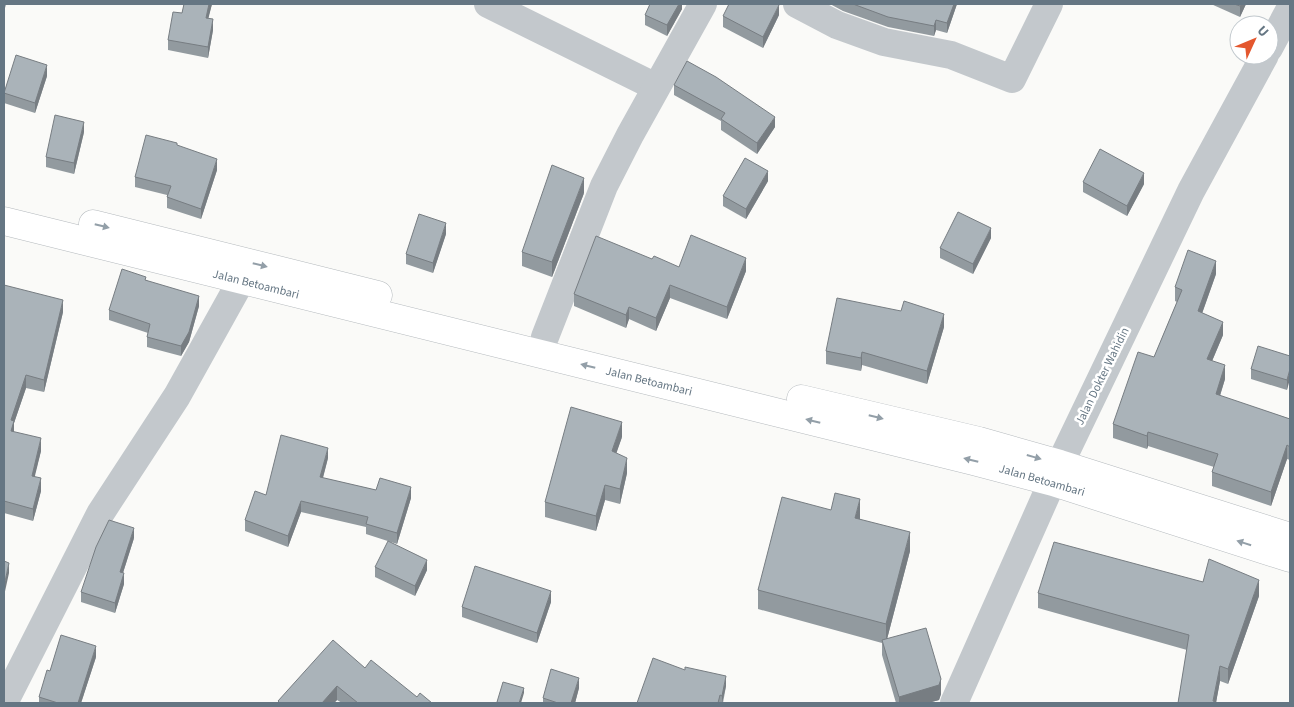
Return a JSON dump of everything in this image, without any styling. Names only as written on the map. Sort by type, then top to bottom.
[{"type":"main road","name":"Jalan Betoambari","points":[[4,202],[545,337],[978,442],[1056,473],[1290,558]]},
{"type":"main road","name":"Jalan Betoambari","points":[[4,221],[240,281],[1056,473],[1290,536]]},
{"type":"street","points":[[488,4],[656,87]]},
{"type":"street","points":[[545,337],[604,186],[656,87],[703,4]]},
{"type":"street","points":[[797,4],[837,24],[884,42],[951,55],[1012,79],[1049,4]]},
{"type":"street","points":[[1279,29],[1290,9]]},
{"type":"street","name":"Jalan Dokter Wahidin","points":[[954,703],[1056,473],[1191,191],[1260,65]]},
{"type":"street","points":[[4,703],[100,514],[178,396],[240,281]]},
{"type":"building","points":[[184,4],[209,4],[206,18],[213,19],[208,47],[168,40],[173,12],[182,13]]},
{"type":"building","points":[[650,4],[679,4],[667,25],[645,15]]},
{"type":"building","points":[[729,4],[779,5],[763,37],[723,16]]},
{"type":"building","points":[[853,4],[954,4],[947,23],[936,20],[934,26],[888,17]]},
{"type":"building","points":[[16,55],[47,65],[35,103],[4,93]]},
{"type":"building","points":[[687,61],[716,77],[775,117],[757,143],[721,119],[725,113],[674,85]]},
{"type":"building","points":[[55,115],[84,122],[74,163],[46,157]]},
{"type":"building","points":[[146,135],[177,143],[177,145],[217,159],[201,209],[167,197],[171,186],[135,177]]},
{"type":"building","points":[[1100,149],[1144,173],[1127,206],[1083,182]]},
{"type":"building","points":[[745,158],[768,171],[746,209],[723,196]]},
{"type":"building","points":[[552,165],[584,178],[552,262],[522,252]]},
{"type":"building","points":[[958,212],[991,228],[973,264],[940,248]]},
{"type":"building","points":[[419,214],[446,223],[433,263],[406,254]]},
{"type":"building","points":[[691,235],[746,258],[727,307],[670,285],[656,318],[629,307],[626,315],[574,294],[596,236],[652,259],[654,256],[679,267]]},
{"type":"building","points":[[1188,250],[1216,261],[1198,311],[1223,322],[1207,359],[1225,365],[1216,394],[1290,419],[1290,447],[1287,445],[1271,492],[1212,472],[1218,454],[1148,432],[1147,436],[1113,424],[1138,352],[1154,357],[1182,290],[1175,287]]},
{"type":"building","points":[[122,269],[146,277],[145,280],[199,296],[189,332],[181,346],[147,337],[150,324],[109,310]]},
{"type":"building","points":[[4,285],[63,300],[44,380],[26,375],[11,420],[14,421],[11,431],[41,438],[32,476],[41,478],[33,509],[4,501]]},
{"type":"building","points":[[837,298],[901,311],[904,301],[944,314],[927,371],[862,352],[861,358],[826,351]]},
{"type":"building","points":[[1258,346],[1290,356],[1290,369],[1287,380],[1251,369]]},
{"type":"building","points":[[571,407],[622,422],[612,451],[627,458],[620,489],[605,485],[596,516],[545,502]]},
{"type":"building","points":[[281,435],[328,448],[320,477],[376,490],[380,478],[411,487],[397,533],[366,524],[368,517],[301,501],[288,536],[245,520],[255,491],[266,495]]},
{"type":"building","points":[[835,493],[860,499],[855,518],[910,532],[886,624],[758,590],[782,497],[831,510]]},
{"type":"building","points":[[109,520],[134,528],[120,572],[124,573],[115,603],[81,592],[96,547]]},
{"type":"building","points":[[388,541],[427,560],[415,586],[375,567]]},
{"type":"building","points":[[1054,542],[1203,582],[1209,559],[1259,580],[1228,669],[1220,666],[1213,701],[1218,703],[1178,703],[1189,635],[1038,593]]},
{"type":"building","points":[[4,561],[9,563],[4,586]]},
{"type":"building","points":[[475,566],[551,591],[537,633],[462,607]]},
{"type":"building","points":[[926,628],[941,679],[939,685],[899,697],[882,640]]},
{"type":"building","points":[[61,635],[96,646],[78,703],[58,703],[39,697],[47,670],[50,671]]},
{"type":"building","points":[[333,640],[365,668],[371,660],[417,697],[420,693],[432,703],[358,703],[337,686],[322,703],[280,703],[278,701]]},
{"type":"building","points":[[653,658],[685,670],[685,667],[726,676],[722,696],[720,695],[718,703],[637,703]]},
{"type":"building","points":[[551,669],[579,678],[571,703],[558,703],[543,698]]},
{"type":"building","points":[[503,682],[524,688],[519,703],[497,702]]}]
